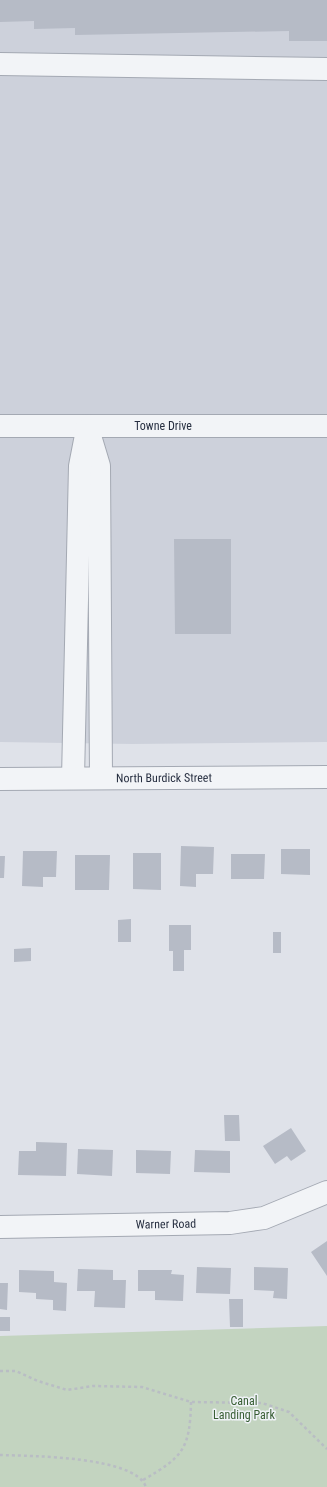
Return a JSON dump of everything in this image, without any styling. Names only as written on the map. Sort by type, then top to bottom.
[{"type":"street","points":[[0,64],[327,69]]},
{"type":"street","name":"Towne Drive","points":[[0,426],[327,426]]},
{"type":"street","points":[[87,426],[99,466],[101,778]]},
{"type":"street","points":[[73,778],[80,466],[87,426]]},
{"type":"street","name":"North Burdick Street","points":[[0,779],[327,777]]},
{"type":"street","name":"Warner Road","points":[[0,1227],[230,1223],[264,1218],[327,1192]]},
{"type":"path","points":[[0,1371],[16,1372],[67,1390],[93,1386],[142,1387],[191,1402],[262,1403],[289,1412],[327,1448]]},
{"type":"path","points":[[143,1480],[170,1465],[185,1447],[191,1428],[191,1402]]},
{"type":"path","points":[[0,1455],[93,1460],[127,1471],[143,1480],[146,1487]]},
{"type":"shaded area","points":[[0,0],[327,0],[327,742],[133,744],[0,742]]},
{"type":"green space","name":"Canal Landing Park","points":[[327,1326],[327,1487],[0,1487],[0,1336]]},
{"type":"building","points":[[0,0],[327,0],[327,41],[289,41],[289,31],[75,35],[75,28],[34,29],[34,21],[0,22]]},
{"type":"building","points":[[174,539],[231,539],[231,634],[175,634]]},
{"type":"building","points":[[181,846],[214,847],[213,874],[196,874],[196,887],[180,886]]},
{"type":"building","points":[[281,849],[310,849],[310,875],[281,874]]},
{"type":"building","points":[[23,851],[57,851],[56,877],[43,877],[43,887],[22,886]]},
{"type":"building","points":[[133,853],[161,853],[161,890],[133,889]]},
{"type":"building","points":[[231,854],[265,854],[264,879],[231,879]]},
{"type":"building","points":[[75,855],[110,855],[109,890],[75,890]]},
{"type":"building","points":[[0,856],[5,856],[4,878],[0,878]]},
{"type":"building","points":[[131,919],[131,942],[118,942],[118,920]]},
{"type":"building","points":[[169,925],[191,925],[191,950],[184,950],[184,971],[173,971],[173,951],[169,951]]},
{"type":"building","points":[[273,932],[281,932],[281,953],[273,953]]},
{"type":"building","points":[[31,948],[31,961],[14,962],[14,949]]},
{"type":"building","points":[[224,1115],[239,1115],[240,1141],[225,1141]]},
{"type":"building","points":[[291,1128],[306,1151],[291,1161],[287,1156],[275,1164],[263,1146]]},
{"type":"building","points":[[36,1142],[67,1143],[66,1176],[18,1175],[19,1151],[36,1151]]},
{"type":"building","points":[[78,1149],[113,1150],[112,1176],[77,1174]]},
{"type":"building","points":[[136,1150],[171,1151],[170,1174],[136,1173]]},
{"type":"building","points":[[195,1150],[230,1151],[230,1173],[194,1172]]},
{"type":"building","points":[[327,1241],[327,1276],[311,1252]]},
{"type":"building","points":[[197,1267],[231,1268],[230,1294],[196,1293]]},
{"type":"building","points":[[254,1267],[288,1268],[287,1299],[273,1298],[274,1291],[254,1290]]},
{"type":"building","points":[[78,1269],[113,1270],[113,1280],[126,1280],[125,1308],[94,1307],[95,1291],[77,1291]]},
{"type":"building","points":[[19,1270],[54,1271],[54,1282],[67,1283],[66,1311],[53,1310],[53,1300],[36,1299],[36,1293],[19,1292]]},
{"type":"building","points":[[138,1270],[172,1270],[171,1274],[184,1275],[183,1301],[155,1300],[155,1291],[138,1291]]},
{"type":"building","points":[[0,1283],[8,1283],[7,1310],[0,1309]]},
{"type":"building","points":[[229,1299],[243,1299],[243,1327],[230,1327]]},
{"type":"building","points":[[0,1317],[10,1317],[10,1331],[0,1331]]}]
